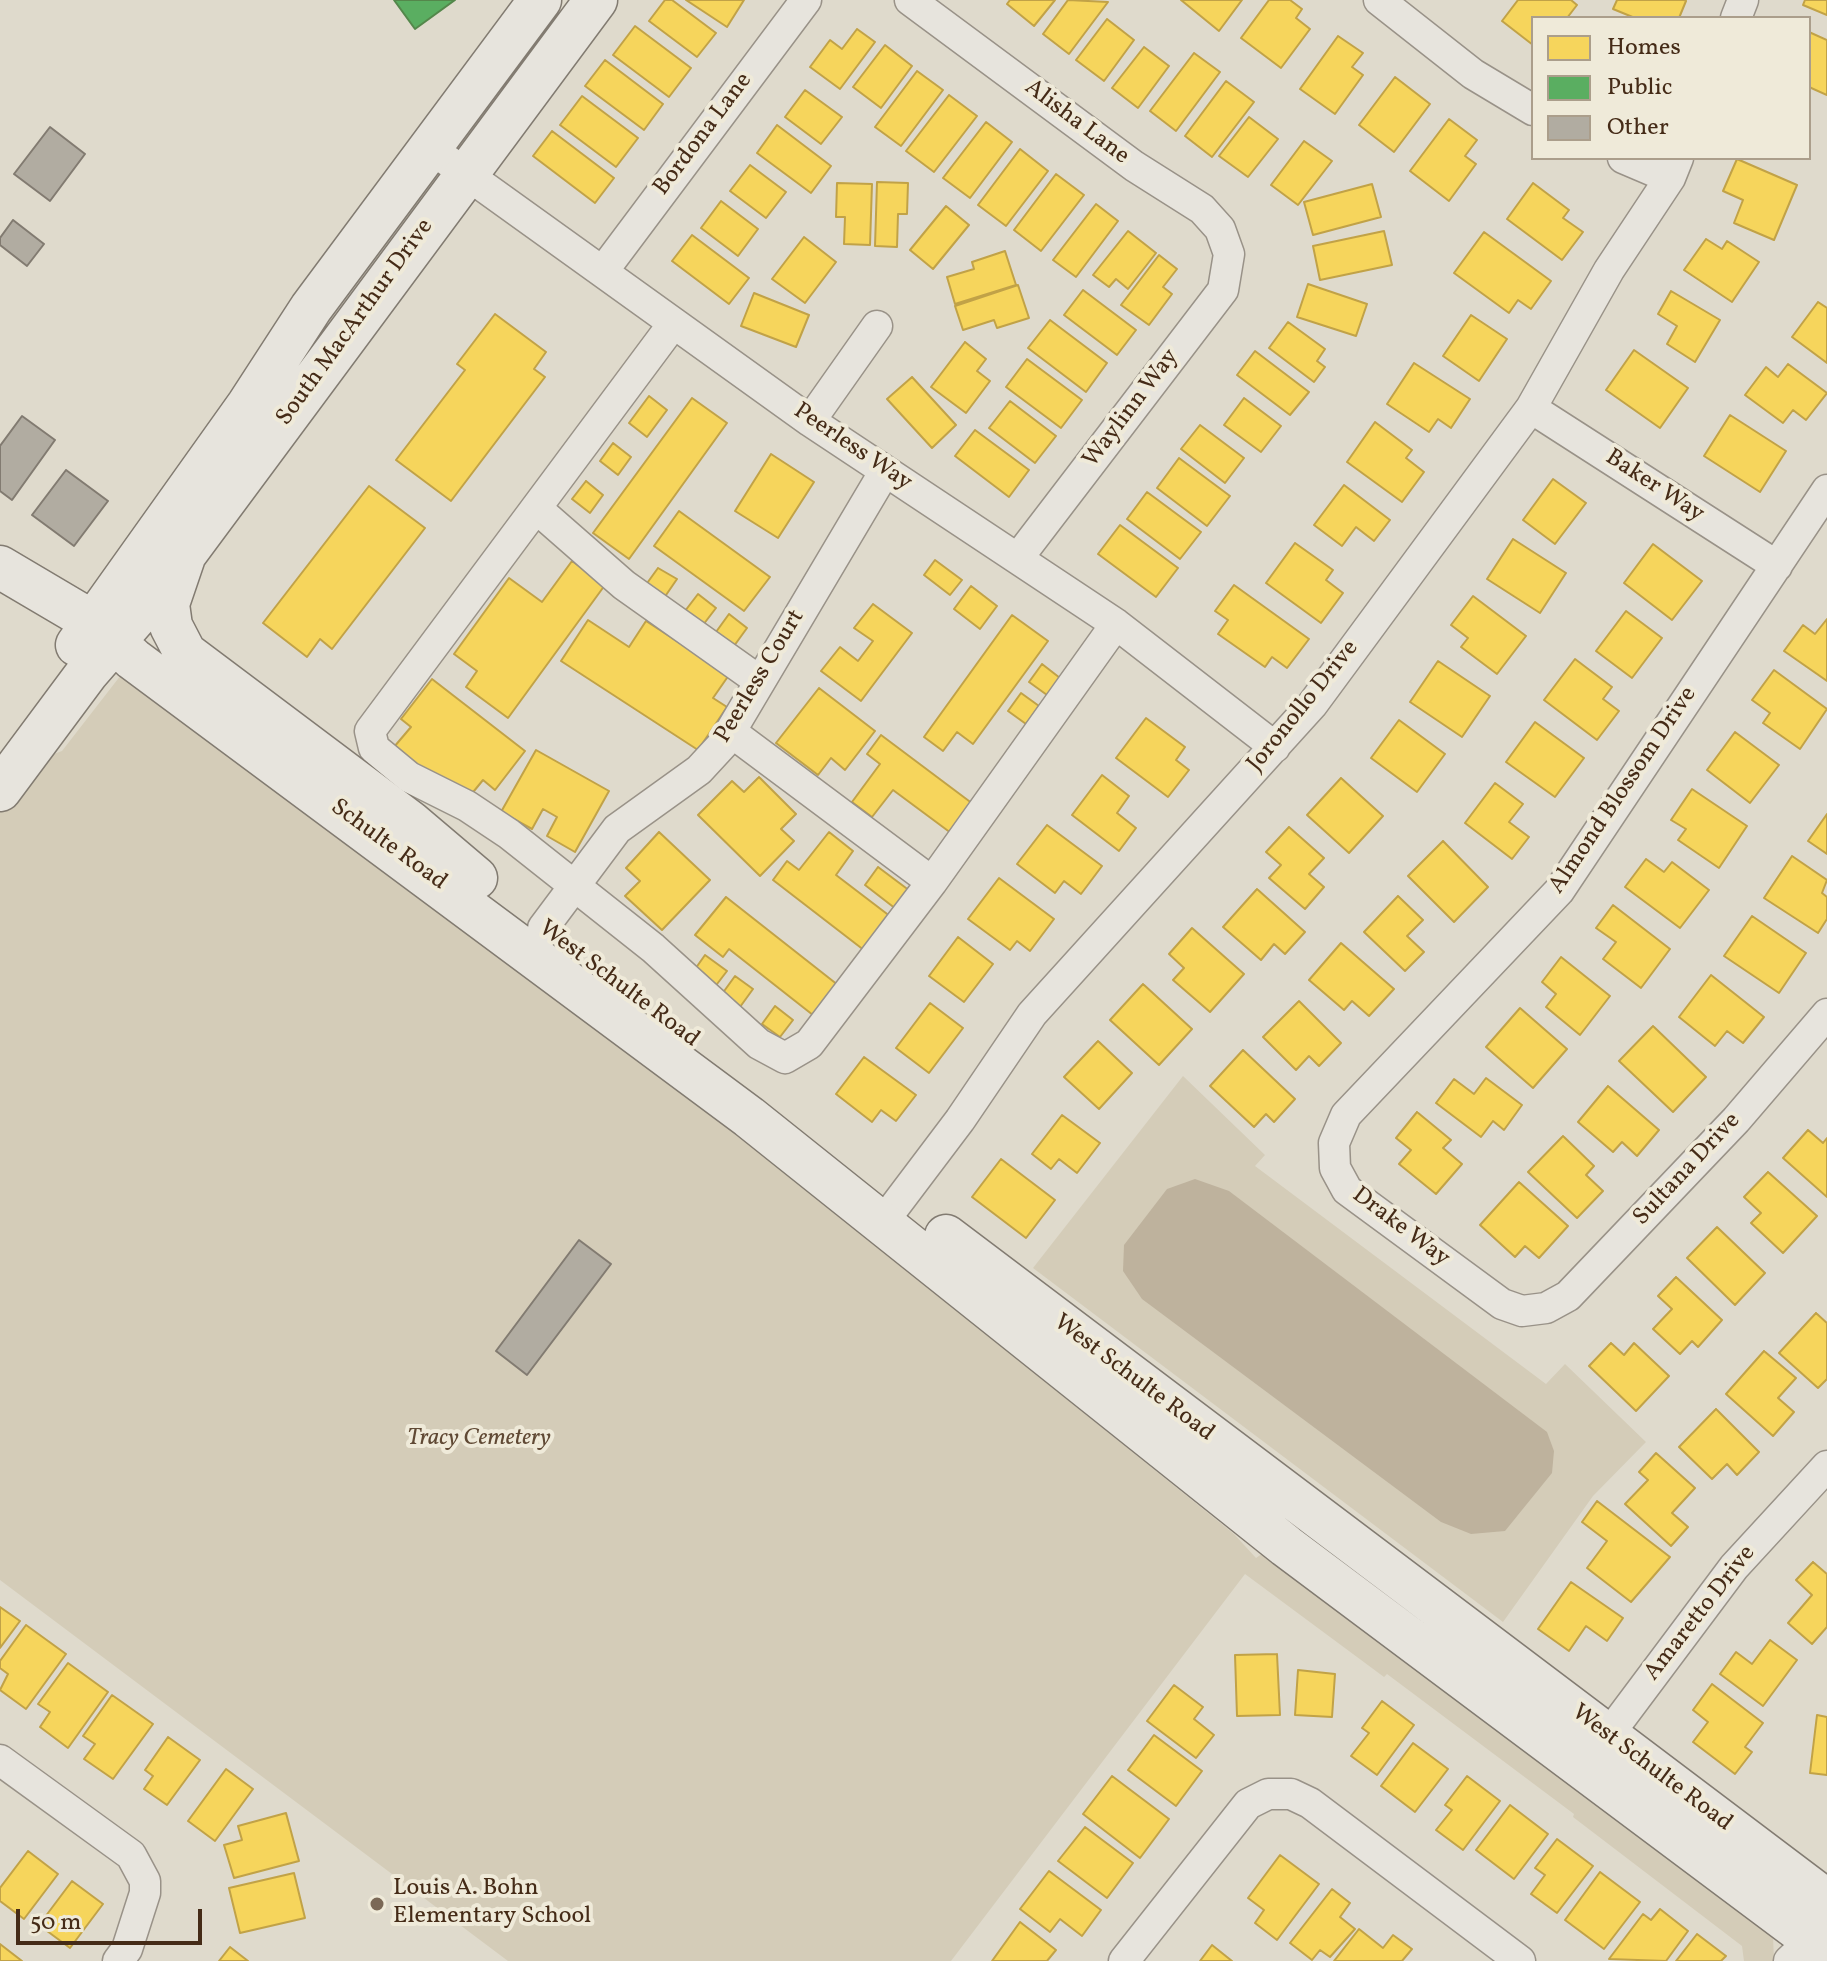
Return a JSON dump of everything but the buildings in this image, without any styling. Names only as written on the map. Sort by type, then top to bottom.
[{"type":"main road","name":"South MacArthur Drive","points":[[109,633],[222,443],[311,308],[540,0]]},
{"type":"main road","name":"South MacArthur Drive","points":[[109,633],[185,554],[596,0]]},
{"type":"main road","points":[[8,572],[47,585],[68,585],[105,570],[179,471],[222,443]]},
{"type":"main road","points":[[185,554],[168,604],[173,633],[185,653],[410,822],[442,853]]},
{"type":"main road","name":"Schulte Road","points":[[8,572],[109,633],[402,831],[442,853]]},
{"type":"main road","points":[[0,750],[109,633]]},
{"type":"main road","points":[[0,790],[109,633]]},
{"type":"main road","name":"Schulte Road","points":[[109,633],[685,1068]]},
{"type":"main road","name":"West Schulte Road","points":[[442,853],[543,928],[891,1211],[1286,1546],[1595,1752],[1827,1901]]},
{"type":"main road","name":"West Schulte Road","points":[[685,1068],[891,1211]]},
{"type":"main road","name":"West Schulte Road","points":[[1595,1752],[1818,1950]]},
{"type":"street","name":"Bordona Lane","points":[[603,271],[806,0]]},
{"type":"street","name":"Alisha Lane","points":[[910,0],[1134,166],[1202,209],[1220,229],[1229,254]]},
{"type":"street","points":[[1379,0],[1473,74],[1531,109]]},
{"type":"street","name":"Peerless Way","points":[[430,148],[810,421],[1116,624],[1275,747]]},
{"type":"street","points":[[1633,160],[1674,168]]},
{"type":"street","name":"Joronollo Drive","points":[[891,1211],[960,1120],[1032,1014],[1312,705],[1531,408],[1609,270],[1674,168]]},
{"type":"street","name":"Waylinn Way","points":[[1018,558],[1223,290],[1229,254]]},
{"type":"street","points":[[673,324],[370,731],[374,748],[409,777],[467,806],[498,827],[653,948],[759,1044],[785,1058],[809,1044],[932,882],[1116,624]]},
{"type":"street","points":[[810,421],[877,326]]},
{"type":"street","name":"Baker Way","points":[[1531,408],[1777,566]]},
{"type":"street","name":"Peerless Court","points":[[543,928],[617,829],[699,770],[731,732],[758,680],[885,471]]},
{"type":"street","name":"Almond Blossom Drive","points":[[1358,1103],[1559,891],[1827,490]]},
{"type":"street","points":[[536,508],[624,585],[758,680]]},
{"type":"street","points":[[731,732],[932,882]]},
{"type":"street","name":"Sultana Drive","points":[[1536,1311],[1568,1296],[1736,1120],[1827,1014]]},
{"type":"street","name":"Drake Way","points":[[1358,1103],[1346,1115],[1334,1143],[1335,1168],[1347,1190],[1502,1304],[1536,1311]]},
{"type":"street","name":"Amaretto Drive","points":[[1595,1752],[1734,1567],[1827,1466]]},
{"type":"street","points":[[0,1760],[131,1855],[145,1881],[145,1893],[127,1949],[118,1961]]},
{"type":"street","points":[[1124,1961],[1213,1843],[1248,1804],[1268,1794],[1291,1794],[1310,1803],[1520,1961]]},
{"type":"green space","name":"Tracy Cemetery","points":[[121,675],[743,1138],[1234,1534],[1256,1558],[1266,1551],[1773,1936],[1774,1961],[1744,1961],[1742,1946],[1573,1817],[1574,1814],[1387,1674],[1384,1677],[1245,1574],[951,1961],[508,1961],[0,1580],[0,809],[37,760],[62,751]]},
{"type":"green space","points":[[1183,1076],[1265,1155],[1255,1166],[1546,1384],[1565,1364],[1646,1442],[1593,1496],[1503,1622],[1033,1268]]},
{"type":"shaded area","points":[[1195,1179],[1229,1191],[1547,1432],[1554,1451],[1552,1473],[1505,1531],[1471,1534],[1441,1522],[1142,1299],[1123,1271],[1124,1245],[1167,1189]]},
{"type":"place","name":"Louis A. Bohn Elementary School","points":[[377,1904]]}]
